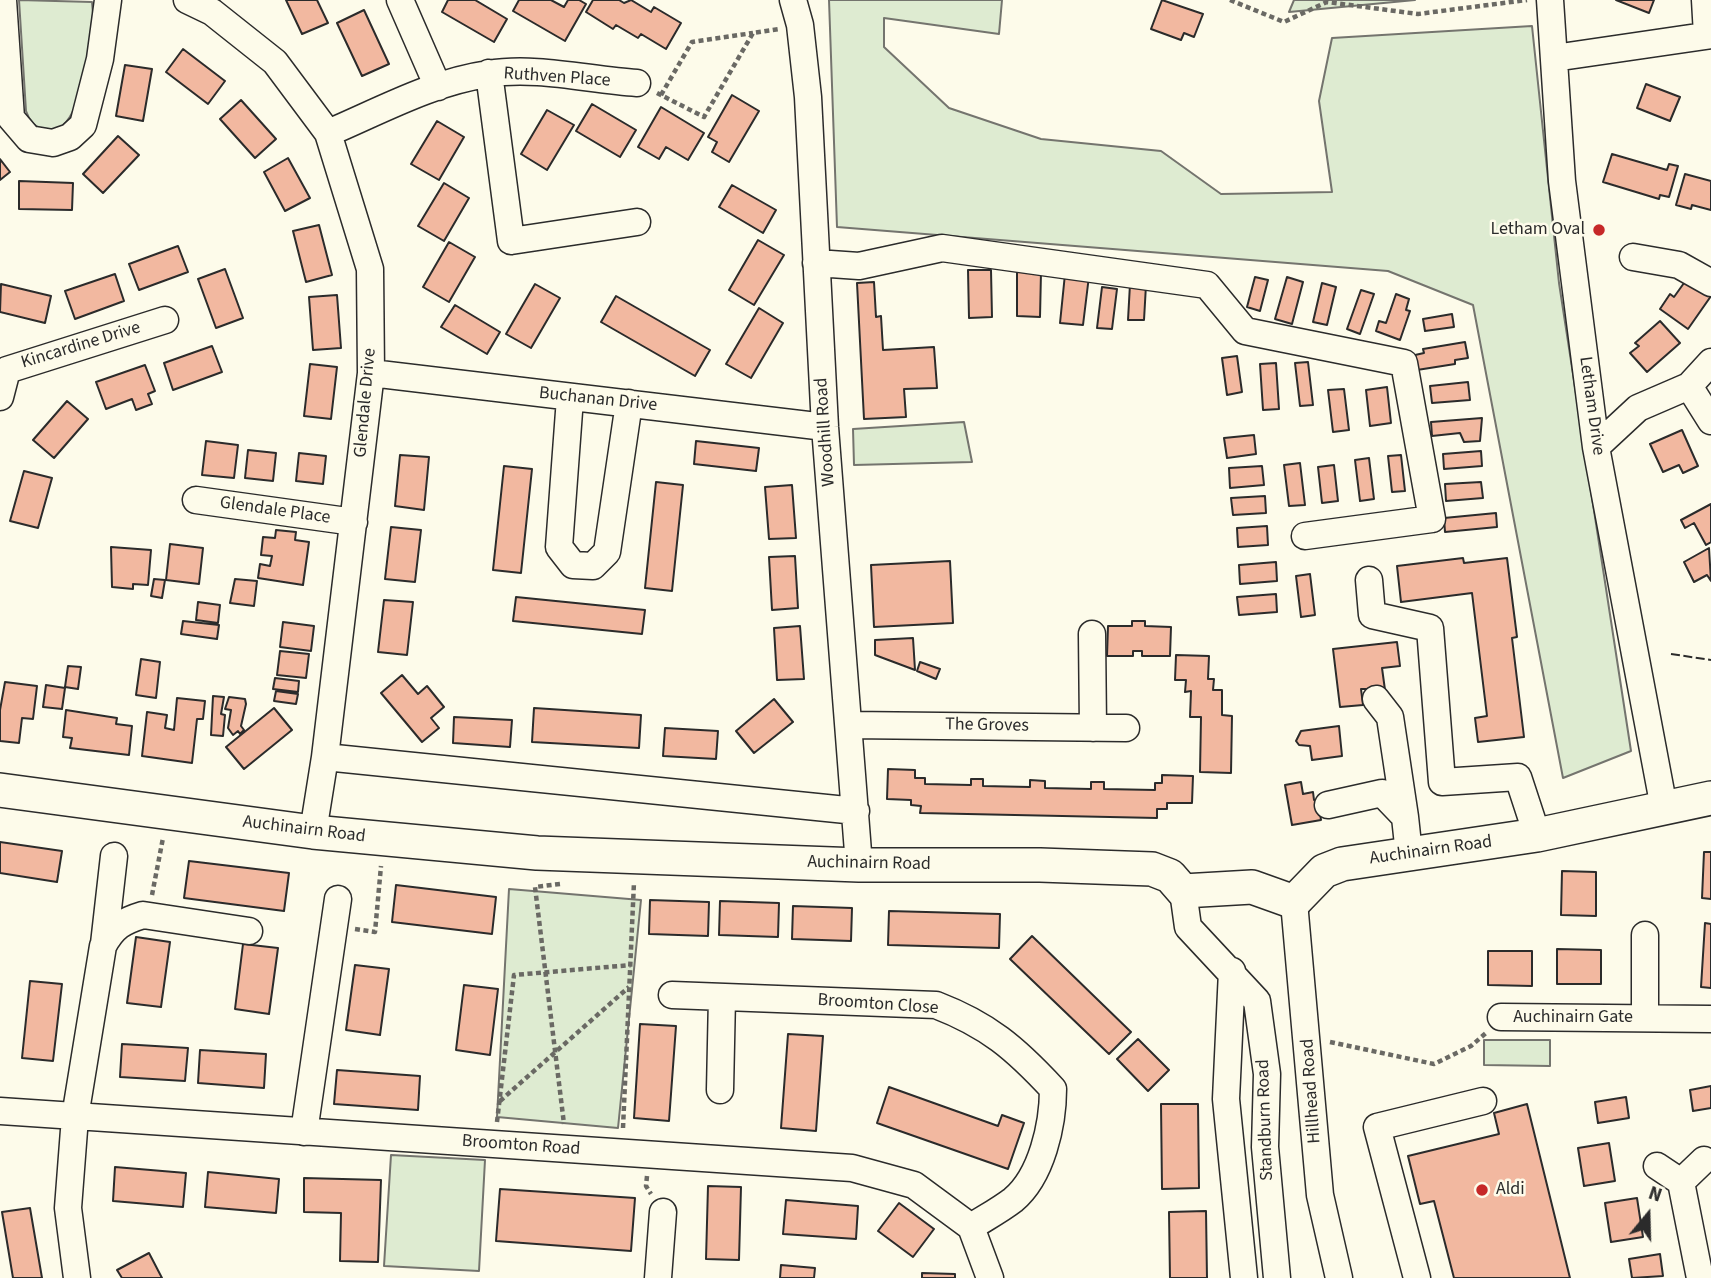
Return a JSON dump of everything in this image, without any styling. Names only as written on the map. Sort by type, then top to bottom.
[{"type":"main road","name":"Auchinairn Road","points":[[0,790],[313,832],[574,854],[859,865],[1040,865],[1152,869],[1170,876],[1183,891]]},
{"type":"main road","name":"Auchinairn Road","points":[[1294,902],[1324,871],[1342,864],[1537,835],[1711,798]]},
{"type":"main road","points":[[1183,891],[1252,887],[1294,902]]},
{"type":"street","points":[[3,0],[11,118],[29,139],[53,143],[71,137],[83,125],[100,59],[108,0]]},
{"type":"street","name":"Glendale Drive","points":[[187,0],[212,12],[275,62],[328,133],[370,269],[371,373],[325,757],[313,832]]},
{"type":"street","points":[[400,0],[438,87]]},
{"type":"street","name":"Woodhill Road","points":[[793,0],[800,25],[808,97],[825,427],[859,865]]},
{"type":"street","name":"Letham Drive","points":[[1550,0],[1562,181],[1596,447],[1664,808]]},
{"type":"street","points":[[1554,58],[1709,35],[1705,0]]},
{"type":"street","points":[[489,73],[511,241],[637,222]]},
{"type":"street","name":"Ruthven Place","points":[[328,133],[438,87],[489,73],[549,74],[637,83]]},
{"type":"street","points":[[816,262],[859,266],[942,248],[1207,285],[1245,331],[1404,363],[1432,519],[1305,537]]},
{"type":"street","points":[[1633,257],[1679,265],[1711,284]]},
{"type":"street","name":"Kincardine Drive","points":[[4,366],[165,320]]},
{"type":"street","points":[[1596,447],[1638,408],[1689,386],[1711,362]]},
{"type":"street","points":[[0,397],[4,366]]},
{"type":"street","name":"Buchanan Drive","points":[[371,373],[825,427]]},
{"type":"street","points":[[1689,386],[1711,421]]},
{"type":"street","points":[[570,398],[559,547],[573,565],[593,566],[607,552],[629,403]]},
{"type":"street","name":"Glendale Place","points":[[197,500],[354,522]]},
{"type":"street","points":[[1369,580],[1373,615],[1430,628],[1442,782],[1518,777],[1537,835]]},
{"type":"street","points":[[1092,634],[1093,728]]},
{"type":"street","points":[[1376,698],[1390,717],[1409,854]]},
{"type":"street","name":"The Groves","points":[[849,725],[1126,728]]},
{"type":"street","points":[[325,757],[856,811]]},
{"type":"street","points":[[1328,805],[1382,793],[1405,817]]},
{"type":"street","points":[[77,1278],[68,1208],[75,1117],[103,946],[114,856]]},
{"type":"street","name":"Standburn Road","points":[[1183,891],[1188,928],[1232,971],[1257,1001],[1267,1074],[1265,1147],[1277,1278]]},
{"type":"street","points":[[304,1132],[338,899]]},
{"type":"street","name":"Hillhead Road","points":[[1294,902],[1320,1195],[1339,1278]]},
{"type":"street","points":[[103,946],[111,931],[127,920],[149,916],[249,931]]},
{"type":"street","name":"Auchinairn Gate","points":[[1645,935],[1645,1018]]},
{"type":"street","name":"Standburn Road","points":[[1232,971],[1226,1099],[1244,1278]]},
{"type":"street","name":"Broomton Close","points":[[672,995],[936,1005],[976,1020],[1022,1055],[1053,1089],[1053,1119],[1042,1156],[1015,1198],[971,1227]]},
{"type":"street","points":[[720,1090],[722,997]]},
{"type":"street","name":"Auchinairn Gate","points":[[1501,1017],[1711,1019]]},
{"type":"street","points":[[1418,1278],[1377,1127],[1483,1101]]},
{"type":"street","name":"Broomton Road","points":[[0,1111],[852,1168],[914,1185],[971,1227]]},
{"type":"street","points":[[1681,1182],[1704,1160]]},
{"type":"street","points":[[1657,1166],[1681,1182],[1700,1278]]},
{"type":"street","points":[[658,1278],[663,1212]]},
{"type":"street","points":[[971,1227],[990,1278]]},
{"type":"path","points":[[1230,0],[1284,22],[1326,2],[1418,14],[1530,0]]},
{"type":"path","points":[[661,95],[692,42],[800,25]]},
{"type":"path","points":[[637,83],[704,117],[753,33]]},
{"type":"path","points":[[149,916],[159,844],[178,814]]},
{"type":"path","points":[[334,926],[375,932],[383,839]]},
{"type":"path","points":[[568,1149],[535,887],[573,882],[574,854]]},
{"type":"path","points":[[635,856],[629,987],[635,1154],[646,1186],[663,1212]]},
{"type":"path","points":[[494,1144],[514,975],[631,965]]},
{"type":"path","points":[[499,1101],[629,987]]},
{"type":"path","points":[[1308,1043],[1329,1042],[1434,1063],[1471,1046],[1501,1017]]},
{"type":"green space","points":[[19,0],[92,2],[93,14],[82,85],[68,120],[57,129],[44,130],[37,127],[26,111]]},
{"type":"green space","points":[[829,0],[1002,0],[999,34],[884,18],[884,47],[949,108],[1041,139],[1161,151],[1221,194],[1332,192],[1319,101],[1332,38],[1532,26],[1559,283],[1631,751],[1563,778],[1473,305],[1388,271],[837,227]]},
{"type":"green space","points":[[1294,0],[1415,0],[1289,12]]},
{"type":"green space","points":[[964,422],[972,462],[854,465],[853,429]]},
{"type":"green space","points":[[509,889],[641,900],[618,1128],[497,1117]]},
{"type":"green space","points":[[1484,1040],[1550,1040],[1550,1066],[1484,1065]]},
{"type":"green space","points":[[391,1155],[485,1160],[479,1271],[384,1266]]},
{"type":"building","points":[[286,0],[317,0],[328,23],[302,34]]},
{"type":"building","points":[[448,0],[475,0],[507,19],[494,42],[442,12]]},
{"type":"building","points":[[519,0],[551,0],[564,7],[568,0],[579,0],[586,4],[565,41],[513,11]]},
{"type":"building","points":[[593,0],[619,0],[624,3],[631,0],[651,12],[654,7],[681,23],[666,49],[641,34],[638,38],[616,25],[613,29],[586,12]]},
{"type":"building","points":[[1162,0],[1203,14],[1194,37],[1184,33],[1181,40],[1151,29]]},
{"type":"building","points":[[1616,0],[1654,0],[1649,13]]},
{"type":"building","points":[[364,10],[389,64],[362,76],[337,23]]},
{"type":"building","points":[[183,49],[225,81],[208,104],[166,72]]},
{"type":"building","points":[[125,65],[152,69],[143,121],[116,116]]},
{"type":"building","points":[[1646,84],[1680,97],[1670,121],[1637,108]]},
{"type":"building","points":[[732,95],[759,111],[729,162],[712,152],[717,142],[708,137]]},
{"type":"building","points":[[241,100],[276,139],[255,158],[220,119]]},
{"type":"building","points":[[592,104],[636,130],[620,157],[576,131]]},
{"type":"building","points":[[661,107],[704,133],[688,160],[666,147],[659,159],[638,147]]},
{"type":"building","points":[[547,110],[574,125],[547,170],[521,154]]},
{"type":"building","points":[[437,121],[464,137],[439,180],[411,164]]},
{"type":"building","points":[[118,136],[139,155],[103,193],[83,174]]},
{"type":"building","points":[[1612,154],[1667,170],[1669,164],[1678,166],[1669,197],[1660,195],[1659,199],[1603,182]]},
{"type":"building","points":[[288,158],[310,198],[285,211],[264,172]]},
{"type":"building","points":[[0,159],[10,172],[0,180]]},
{"type":"building","points":[[1685,174],[1711,181],[1711,210],[1692,205],[1691,209],[1676,205]]},
{"type":"building","points":[[19,181],[73,183],[72,210],[19,209]]},
{"type":"building","points":[[444,183],[469,198],[444,241],[418,226]]},
{"type":"building","points":[[732,185],[776,210],[763,233],[719,207]]},
{"type":"building","points":[[319,225],[332,275],[306,282],[293,231]]},
{"type":"building","points":[[758,240],[784,255],[754,305],[729,290]]},
{"type":"building","points":[[449,242],[475,257],[449,302],[423,287]]},
{"type":"building","points":[[178,246],[188,272],[139,290],[129,264]]},
{"type":"building","points":[[225,269],[243,318],[216,328],[198,279]]},
{"type":"building","points":[[968,270],[991,270],[992,317],[969,318]]},
{"type":"building","points":[[1017,271],[1041,272],[1040,317],[1017,316]]},
{"type":"building","points":[[115,274],[124,301],[75,319],[65,291]]},
{"type":"building","points":[[1065,274],[1089,276],[1083,325],[1060,323]]},
{"type":"building","points":[[1689,276],[1711,292],[1711,296],[1688,329],[1660,309],[1670,294],[1674,297]]},
{"type":"building","points":[[1255,277],[1268,280],[1260,311],[1247,307]]},
{"type":"building","points":[[1287,277],[1303,282],[1292,324],[1275,319]]},
{"type":"building","points":[[874,282],[876,317],[881,316],[883,350],[934,347],[937,388],[904,389],[906,417],[864,419],[857,283]]},
{"type":"building","points":[[1322,283],[1336,287],[1327,325],[1313,322]]},
{"type":"building","points":[[1,284],[51,296],[45,323],[0,312]]},
{"type":"building","points":[[535,284],[560,298],[531,348],[506,334]]},
{"type":"building","points":[[1130,284],[1146,285],[1144,320],[1128,320]]},
{"type":"building","points":[[1102,287],[1117,289],[1112,329],[1097,328]]},
{"type":"building","points":[[1361,290],[1374,294],[1360,334],[1347,329]]},
{"type":"building","points":[[1396,294],[1409,299],[1406,310],[1410,311],[1400,340],[1376,331],[1379,321],[1386,323]]},
{"type":"building","points":[[337,295],[341,348],[313,350],[309,297]]},
{"type":"building","points":[[616,296],[710,350],[695,376],[601,322]]},
{"type":"building","points":[[455,305],[500,332],[487,354],[441,327]]},
{"type":"building","points":[[759,308],[783,323],[751,378],[726,364]]},
{"type":"building","points":[[1452,314],[1454,327],[1425,331],[1423,319]]},
{"type":"building","points":[[1660,321],[1680,343],[1647,372],[1630,353],[1639,346],[1635,343]]},
{"type":"building","points":[[1465,342],[1468,358],[1455,360],[1455,364],[1417,370],[1415,355],[1424,353],[1423,349]]},
{"type":"building","points":[[212,346],[222,372],[173,390],[164,363]]},
{"type":"building","points":[[1237,356],[1242,392],[1227,395],[1222,358]]},
{"type":"building","points":[[1308,362],[1313,405],[1300,406],[1295,363]]},
{"type":"building","points":[[1276,363],[1279,409],[1263,410],[1260,364]]},
{"type":"building","points":[[310,364],[337,367],[331,419],[304,416]]},
{"type":"building","points":[[145,365],[155,391],[148,394],[152,404],[136,410],[132,399],[106,409],[96,382]]},
{"type":"building","points":[[1468,382],[1470,400],[1432,403],[1430,386]]},
{"type":"building","points":[[1387,387],[1391,423],[1370,426],[1366,390]]},
{"type":"building","points":[[1344,389],[1349,430],[1333,432],[1328,390]]},
{"type":"building","points":[[67,401],[88,419],[54,458],[33,440]]},
{"type":"building","points":[[1482,418],[1480,441],[1464,442],[1460,433],[1432,436],[1431,422]]},
{"type":"building","points":[[1682,430],[1698,466],[1683,473],[1679,465],[1663,472],[1650,444]]},
{"type":"building","points":[[1254,435],[1256,454],[1227,458],[1224,438]]},
{"type":"building","points":[[206,441],[238,445],[234,478],[202,475]]},
{"type":"building","points":[[696,441],[759,448],[756,471],[694,464]]},
{"type":"building","points":[[248,450],[276,453],[273,481],[245,478]]},
{"type":"building","points":[[1481,451],[1482,466],[1444,469],[1443,454]]},
{"type":"building","points":[[299,453],[326,456],[323,484],[296,481]]},
{"type":"building","points":[[400,455],[429,457],[424,510],[395,506]]},
{"type":"building","points":[[1401,455],[1405,491],[1392,492],[1388,456]]},
{"type":"building","points":[[1369,458],[1374,499],[1360,501],[1355,460]]},
{"type":"building","points":[[1300,463],[1305,505],[1289,506],[1284,465]]},
{"type":"building","points":[[1334,465],[1338,501],[1322,503],[1318,467]]},
{"type":"building","points":[[504,466],[532,469],[521,573],[493,570]]},
{"type":"building","points":[[1262,466],[1264,485],[1230,488],[1229,468]]},
{"type":"building","points":[[24,471],[52,478],[38,528],[10,521]]},
{"type":"building","points":[[656,482],[683,485],[672,591],[645,588]]},
{"type":"building","points":[[1481,482],[1483,498],[1446,501],[1445,484]]},
{"type":"building","points":[[792,485],[796,538],[769,539],[765,487]]},
{"type":"building","points":[[1265,496],[1266,513],[1233,515],[1231,498]]},
{"type":"building","points":[[1711,504],[1711,542],[1706,545],[1694,523],[1685,528],[1681,520]]},
{"type":"building","points":[[1496,513],[1497,527],[1445,532],[1444,518]]},
{"type":"building","points":[[1267,526],[1268,545],[1238,547],[1237,528]]},
{"type":"building","points":[[391,527],[421,530],[415,582],[385,579]]},
{"type":"building","points":[[276,530],[296,532],[295,540],[309,542],[303,585],[258,578],[260,564],[270,566],[272,556],[261,555],[263,537],[275,538]]},
{"type":"building","points":[[170,544],[203,548],[199,584],[166,580]]},
{"type":"building","points":[[111,547],[151,550],[148,585],[133,584],[133,589],[112,587]]},
{"type":"building","points":[[1709,548],[1711,581],[1707,575],[1694,582],[1684,562]]},
{"type":"building","points":[[795,556],[798,608],[772,610],[769,557]]},
{"type":"building","points":[[1463,558],[1464,563],[1507,558],[1517,637],[1512,638],[1524,737],[1478,742],[1475,718],[1487,716],[1472,593],[1401,602],[1397,566]]},
{"type":"building","points":[[950,561],[953,623],[874,627],[871,565]]},
{"type":"building","points":[[1276,562],[1277,581],[1240,584],[1239,565]]},
{"type":"building","points":[[1310,574],[1315,615],[1301,617],[1296,576]]},
{"type":"building","points":[[154,579],[165,580],[162,598],[151,596]]},
{"type":"building","points":[[235,579],[257,581],[254,606],[230,603]]},
{"type":"building","points":[[1276,594],[1277,612],[1239,615],[1237,597]]},
{"type":"building","points":[[516,597],[645,610],[642,634],[513,621]]},
{"type":"building","points":[[384,600],[413,602],[407,655],[378,652]]},
{"type":"building","points":[[198,602],[220,605],[218,623],[196,620]]},
{"type":"building","points":[[183,621],[219,625],[217,639],[181,634]]},
{"type":"building","points":[[1132,621],[1145,621],[1145,626],[1171,627],[1170,656],[1142,656],[1142,651],[1133,651],[1133,656],[1107,656],[1108,626],[1132,626]]},
{"type":"building","points":[[283,622],[314,626],[311,651],[280,647]]},
{"type":"building","points":[[800,626],[804,679],[777,680],[774,628]]},
{"type":"building","points":[[913,638],[915,670],[875,655],[875,640]]},
{"type":"building","points":[[1397,642],[1400,666],[1382,668],[1385,690],[1366,692],[1366,689],[1361,689],[1363,705],[1340,707],[1333,649]]},
{"type":"building","points":[[280,651],[309,654],[306,678],[277,675]]},
{"type":"building","points":[[1176,655],[1209,656],[1208,679],[1214,679],[1213,690],[1222,690],[1222,715],[1232,716],[1231,773],[1200,772],[1201,717],[1190,717],[1191,691],[1185,692],[1186,680],[1175,680]]},
{"type":"building","points":[[141,659],[160,662],[156,698],[136,695]]},
{"type":"building","points":[[920,662],[940,669],[936,679],[917,671]]},
{"type":"building","points":[[68,666],[81,667],[78,689],[65,687]]},
{"type":"building","points":[[402,675],[418,694],[427,686],[444,707],[431,718],[439,728],[422,742],[381,693]]},
{"type":"building","points":[[275,678],[299,681],[298,692],[273,689]]},
{"type":"building","points":[[5,682],[37,686],[33,719],[22,718],[19,743],[0,741],[0,710]]},
{"type":"building","points":[[46,685],[65,688],[62,709],[43,707]]},
{"type":"building","points":[[276,691],[298,694],[296,704],[274,701]]},
{"type":"building","points":[[213,696],[224,697],[221,714],[225,715],[223,736],[211,735]]},
{"type":"building","points":[[229,697],[245,699],[241,726],[244,730],[240,734],[238,731],[233,735],[228,728],[231,710],[225,709]]},
{"type":"building","points":[[177,698],[205,701],[203,719],[197,719],[192,763],[142,756],[147,712],[167,715],[165,728],[174,730]]},
{"type":"building","points":[[774,699],[793,722],[754,753],[736,731]]},
{"type":"building","points":[[274,708],[292,730],[244,769],[226,747]]},
{"type":"building","points":[[534,708],[641,715],[639,748],[532,742]]},
{"type":"building","points":[[66,710],[117,718],[116,724],[132,726],[129,755],[70,748],[72,738],[63,737]]},
{"type":"building","points":[[454,717],[512,720],[510,747],[453,743]]},
{"type":"building","points":[[1339,726],[1342,756],[1312,760],[1310,746],[1299,745],[1296,741],[1301,731]]},
{"type":"building","points":[[665,728],[718,731],[716,759],[663,756]]},
{"type":"building","points":[[888,769],[915,770],[915,778],[925,778],[925,784],[971,785],[971,779],[983,779],[983,786],[1030,787],[1030,780],[1045,781],[1045,788],[1091,789],[1091,782],[1104,782],[1104,789],[1155,790],[1155,783],[1162,783],[1162,775],[1193,776],[1192,803],[1167,803],[1167,809],[1157,809],[1157,818],[920,813],[921,806],[911,805],[911,800],[887,799]]},
{"type":"building","points":[[1301,782],[1303,794],[1313,792],[1314,800],[1318,800],[1321,820],[1292,825],[1285,785]]},
{"type":"building","points":[[0,842],[62,851],[57,882],[0,873]]},
{"type":"building","points":[[1704,852],[1711,852],[1711,899],[1702,898]]},
{"type":"building","points":[[189,861],[289,873],[284,911],[184,898]]},
{"type":"building","points":[[1562,871],[1596,872],[1596,916],[1561,915]]},
{"type":"building","points":[[396,885],[496,897],[492,934],[392,922]]},
{"type":"building","points":[[650,900],[709,902],[708,936],[649,934]]},
{"type":"building","points":[[720,901],[779,903],[778,937],[719,935]]},
{"type":"building","points":[[793,906],[852,908],[851,941],[792,939]]},
{"type":"building","points":[[889,911],[1000,914],[999,948],[888,945]]},
{"type":"building","points":[[1705,923],[1711,924],[1711,988],[1701,987]]},
{"type":"building","points":[[1032,936],[1131,1032],[1109,1054],[1010,959]]},
{"type":"building","points":[[136,937],[170,942],[161,1007],[127,1003]]},
{"type":"building","points":[[243,944],[278,948],[269,1014],[235,1009]]},
{"type":"building","points":[[1557,949],[1601,950],[1601,984],[1557,984]]},
{"type":"building","points":[[1488,951],[1532,951],[1532,986],[1488,985]]},
{"type":"building","points":[[355,965],[389,969],[380,1035],[346,1030]]},
{"type":"building","points":[[30,981],[62,984],[53,1061],[22,1058]]},
{"type":"building","points":[[464,985],[498,989],[490,1055],[456,1050]]},
{"type":"building","points":[[640,1024],[676,1026],[669,1121],[634,1118]]},
{"type":"building","points":[[788,1034],[823,1036],[816,1131],[781,1128]]},
{"type":"building","points":[[1138,1039],[1169,1070],[1148,1091],[1117,1059]]},
{"type":"building","points":[[122,1044],[188,1048],[185,1081],[120,1077]]},
{"type":"building","points":[[200,1050],[266,1054],[264,1088],[198,1083]]},
{"type":"building","points":[[337,1070],[420,1076],[418,1110],[334,1104]]},
{"type":"building","points":[[1711,1086],[1711,1108],[1693,1111],[1690,1090]]},
{"type":"building","points":[[889,1087],[998,1126],[1002,1115],[1024,1123],[1008,1169],[877,1123]]},
{"type":"building","points":[[1626,1097],[1629,1118],[1598,1123],[1595,1102]]},
{"type":"building","points":[[1161,1104],[1198,1104],[1199,1188],[1162,1189]]},
{"type":"building","name":"Aldi","points":[[1527,1104],[1570,1278],[1454,1278],[1434,1201],[1420,1204],[1408,1156],[1499,1134],[1494,1113]]},
{"type":"building","points":[[1609,1143],[1615,1181],[1584,1186],[1578,1148]]},
{"type":"building","points":[[115,1167],[186,1173],[183,1207],[113,1201]]},
{"type":"building","points":[[208,1172],[279,1179],[276,1213],[205,1207]]},
{"type":"building","points":[[304,1178],[381,1180],[378,1262],[340,1261],[341,1213],[304,1212]]},
{"type":"building","points":[[708,1186],[741,1187],[739,1260],[706,1259]]},
{"type":"building","points":[[500,1189],[635,1198],[631,1251],[496,1241]]},
{"type":"building","points":[[1637,1198],[1643,1237],[1611,1242],[1605,1203]]},
{"type":"building","points":[[786,1200],[858,1206],[856,1239],[783,1234]]},
{"type":"building","points":[[899,1203],[934,1229],[913,1257],[878,1231]]},
{"type":"building","points":[[30,1208],[42,1278],[13,1278],[2,1212]]},
{"type":"building","points":[[1206,1211],[1207,1278],[1170,1278],[1169,1212]]},
{"type":"building","points":[[149,1253],[162,1278],[122,1278],[117,1270]]},
{"type":"building","points":[[1660,1254],[1663,1276],[1632,1278],[1629,1259]]},
{"type":"building","points":[[781,1265],[815,1268],[814,1278],[780,1278]]},
{"type":"building","points":[[922,1273],[955,1274],[955,1278],[922,1278]]},
{"type":"fence","points":[[1671,654],[1711,660]]},
{"type":"place","name":"Letham Oval","points":[[1599,230]]},
{"type":"place","name":"Aldi","points":[[1482,1190]]}]
